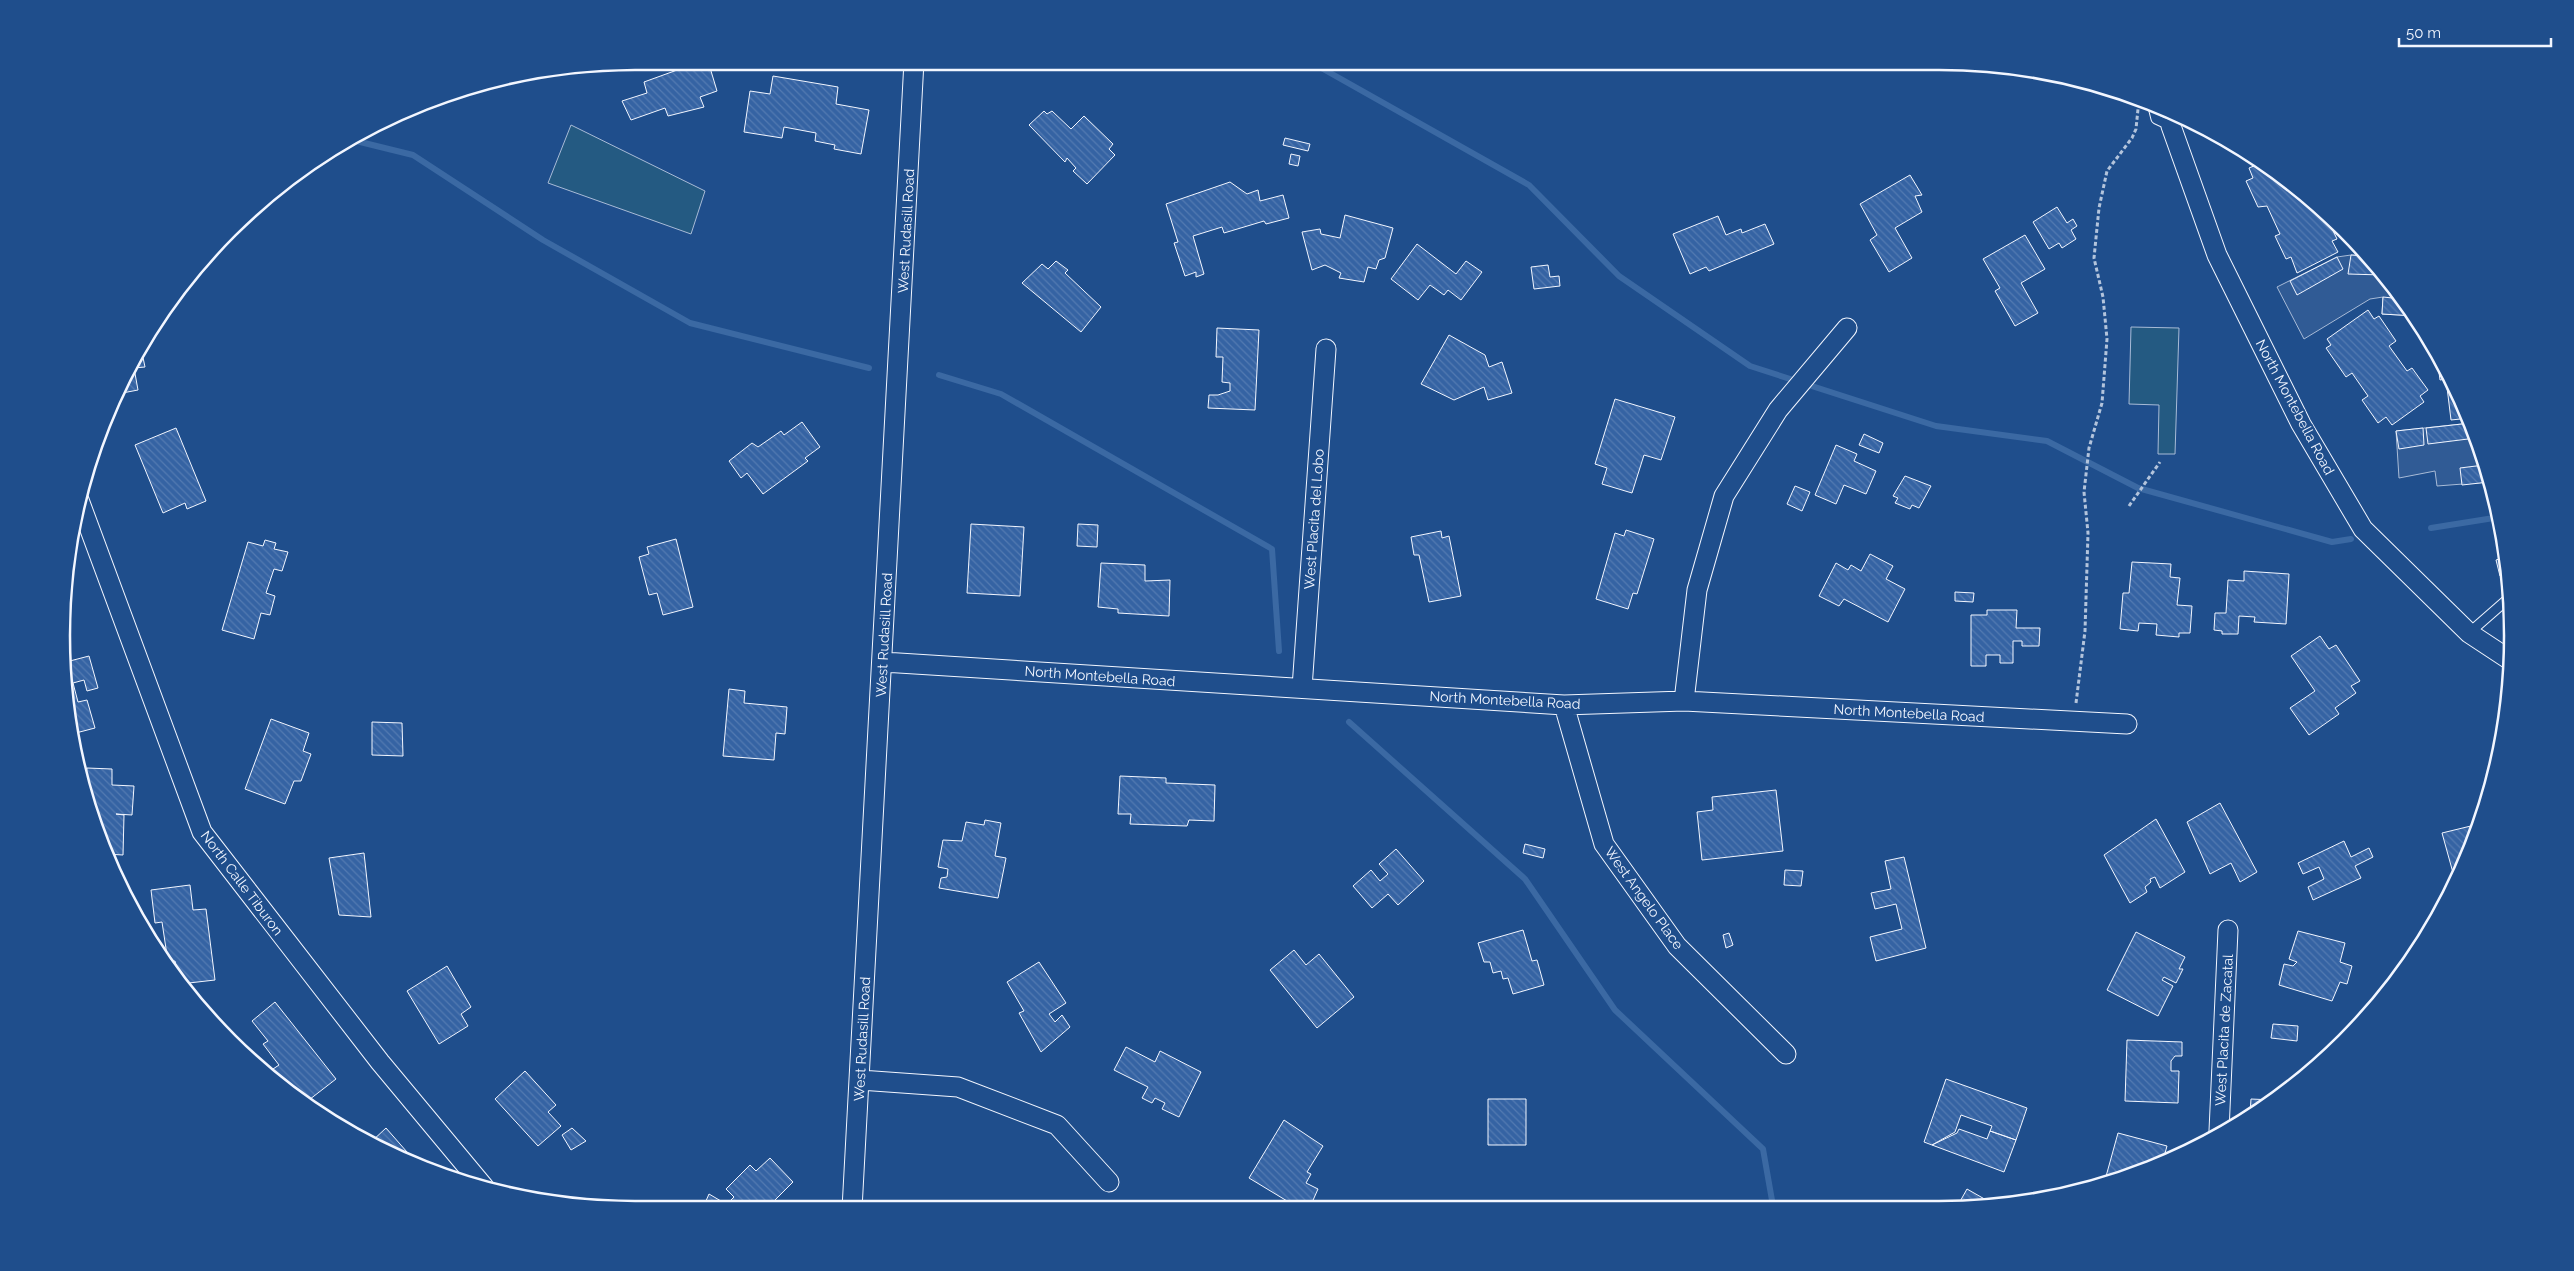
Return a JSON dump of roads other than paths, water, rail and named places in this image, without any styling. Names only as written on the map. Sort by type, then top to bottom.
[{"type":"street","name":"West Rudasill Road","points":[[852,1201],[914,70]]},
{"type":"street","name":"North Montebella Road","points":[[2173,121],[2217,254],[2310,440],[2363,528],[2469,632],[2503,656]]},
{"type":"street","points":[[1684,701],[1697,590],[1724,496],[1778,410],[1846,328]]},
{"type":"street","name":"West Placita del Lobo","points":[[1302,688],[1326,349]]},
{"type":"street","name":"North Calle Tiburon","points":[[84,513],[202,832],[380,1062],[477,1178]]},
{"type":"street","name":"North Montebella Road","points":[[883,662],[1564,705],[1684,701],[2127,724]]},
{"type":"street","name":"West Angelo Place","points":[[1564,705],[1604,844],[1677,946],[1786,1054]]},
{"type":"street","name":"West Placita de Zacatal","points":[[2219,1126],[2228,930]]},
{"type":"street","points":[[860,1080],[958,1087],[1057,1125],[1109,1182]]},
{"type":"lane","points":[[2154,113],[2156,119],[2171,120]]},
{"type":"lane","points":[[2469,632],[2503,603]]},
{"type":"waterway","points":[[1325,70],[1529,185],[1619,276],[1750,366],[1936,426],[2047,441],[2138,488],[2332,542],[2351,539]]},
{"type":"waterway","points":[[360,142],[413,155],[543,240],[690,323],[869,368]]},
{"type":"waterway","points":[[939,375],[1001,394],[1272,549],[1279,651]]},
{"type":"waterway","points":[[2431,528],[2492,518]]},
{"type":"waterway","points":[[1349,722],[1525,879],[1615,1010],[1763,1149],[1772,1201]]}]
